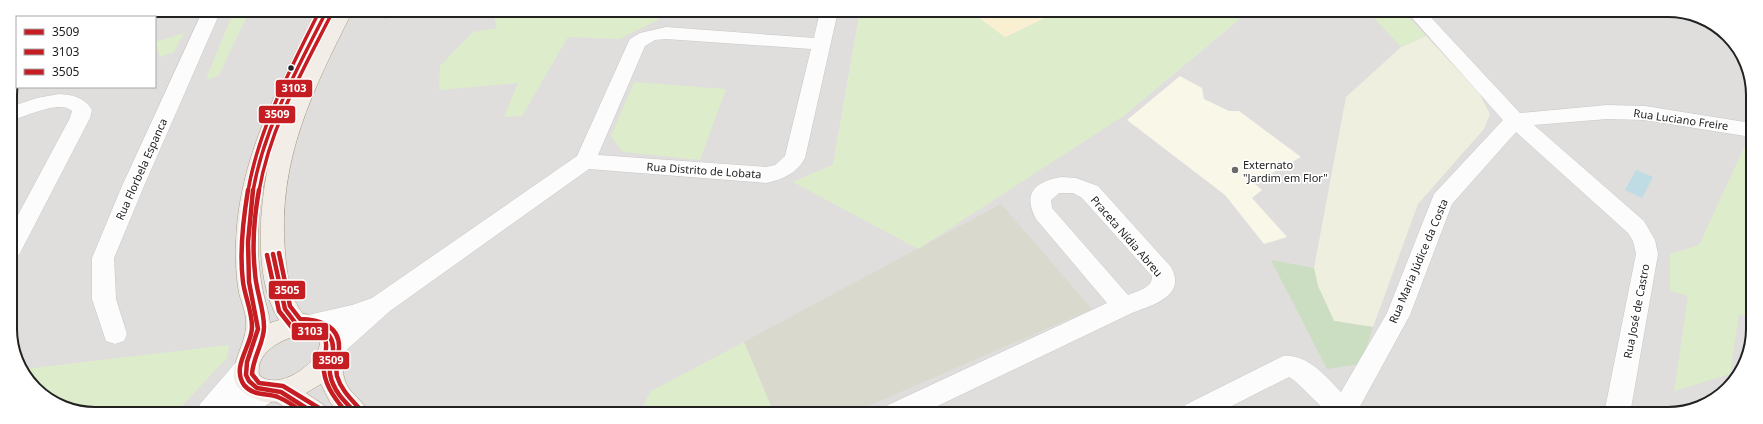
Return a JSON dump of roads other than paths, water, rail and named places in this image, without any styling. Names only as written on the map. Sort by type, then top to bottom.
[{"type":"main road","points":[[305,407],[273,391],[254,387],[248,379],[248,363],[258,332],[258,321],[249,282],[248,241],[251,197],[260,156],[277,109],[323,17]]},
{"type":"main road","points":[[303,324],[285,309],[276,272],[271,241],[273,195],[287,133],[303,94],[341,17]]},
{"type":"main road","points":[[248,363],[255,348],[274,333],[303,324],[319,326],[327,331],[332,338],[331,377],[335,391],[350,407]]},
{"type":"main road","points":[[273,391],[296,387],[310,379],[322,369],[331,352]]},
{"type":"street","name":"Rua Florbela Espanca","points":[[115,334],[104,299],[103,258],[133,186],[180,85],[209,17]]},
{"type":"street","name":"Rua Distrito de Lobata","points":[[585,161],[766,175],[783,171],[790,165],[794,158],[828,17]]},
{"type":"street","points":[[1420,17],[1515,120]]},
{"type":"street","points":[[331,352],[382,304],[585,161],[637,43],[648,36],[666,33],[822,44]]},
{"type":"street","points":[[17,112],[39,104],[63,100],[77,104],[82,110],[80,118],[17,239]]},
{"type":"street","name":"Rua Luciano Freire","points":[[1515,120],[1608,112],[1645,113],[1746,129]]},
{"type":"street","name":"Rua Maria Júdice da Costa","points":[[1349,407],[1398,315],[1442,200],[1515,120]]},
{"type":"street","name":"Rua José de Castro","points":[[1515,120],[1636,227],[1644,240],[1647,254],[1618,407]]},
{"type":"street","name":"Praceta Nídia Abreu","points":[[910,407],[1124,306],[1157,293],[1163,287],[1165,279],[1163,273],[1090,192],[1080,186],[1068,184],[1057,185],[1047,189],[1040,200],[1041,208],[1124,306]]},
{"type":"street","points":[[303,324],[353,315],[382,304]]},
{"type":"street","points":[[214,407],[236,382],[248,363]]},
{"type":"street","name":"Rua Maria Júdice da Costa","points":[[1206,407],[1283,367],[1291,366],[1298,368],[1341,407]]},
{"type":"street","points":[[239,407],[273,391]]},
{"type":"water","points":[[1636,170],[1653,177],[1642,198],[1625,190]]},
{"type":"place","name":"Externato \"Jardim em Flor\"","points":[[1235,170]]}]
